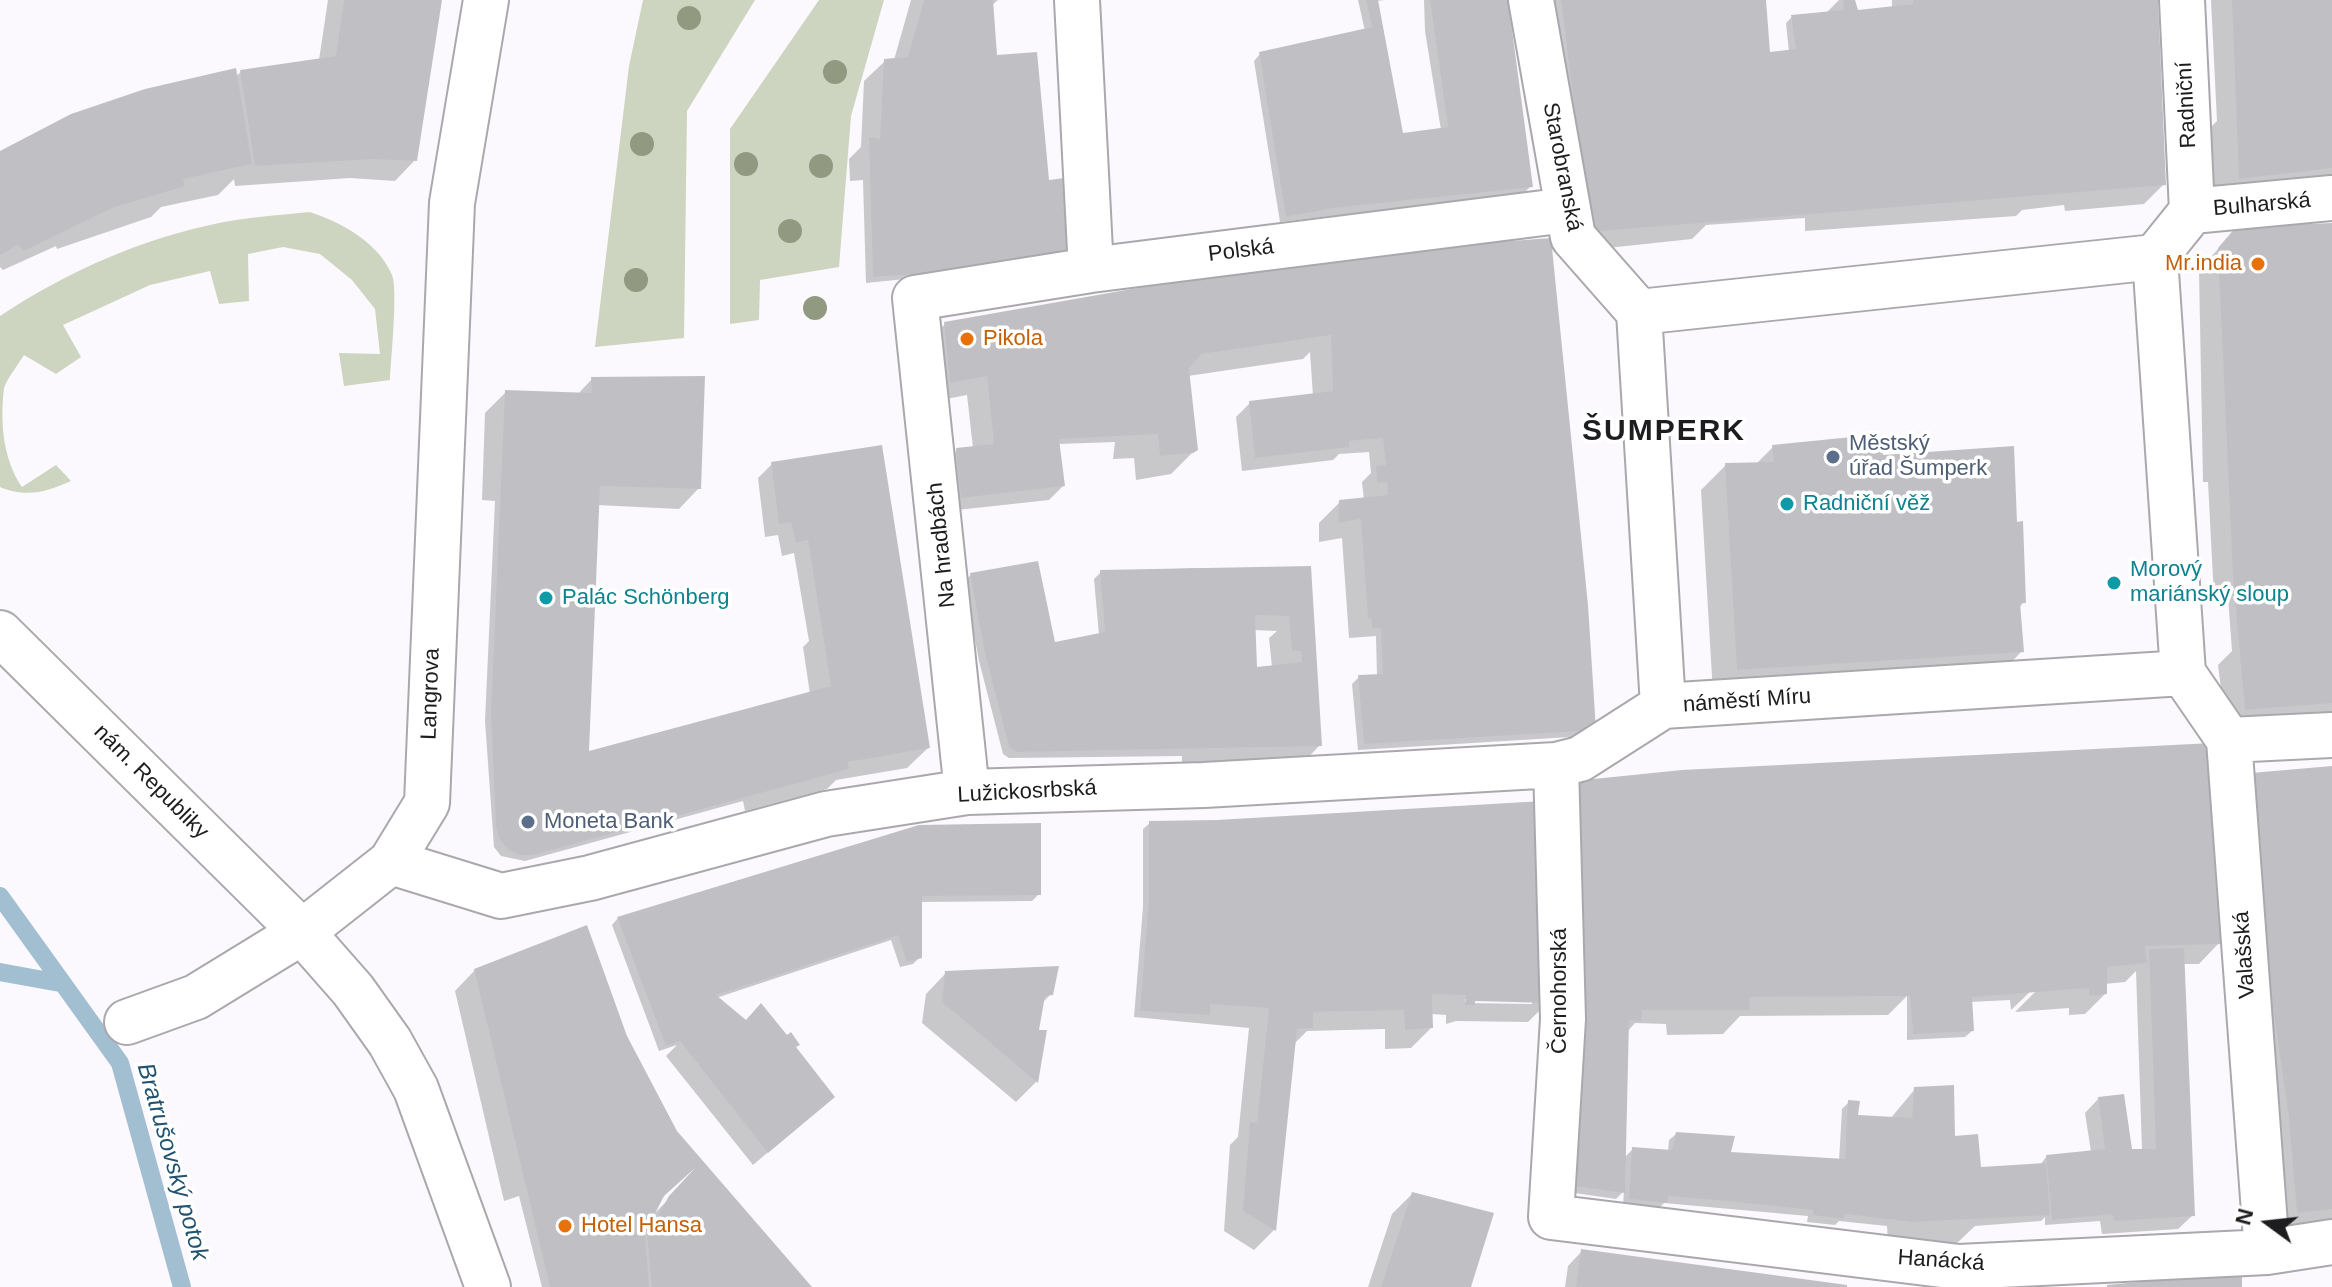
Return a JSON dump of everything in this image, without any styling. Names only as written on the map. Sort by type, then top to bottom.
[{"type":"street","name":"Langrova","points":[[127,1022],[196,997],[302,932],[391,862],[427,803],[452,203],[486,0]]},
{"type":"street","points":[[1077,0],[1091,270]]},
{"type":"street","name":"Starobranská","points":[[1531,0],[1573,237],[1639,312]]},
{"type":"street","name":"Radniční","points":[[2182,0],[2192,211]]},
{"type":"street","name":"Bulharská","points":[[2192,211],[2332,198]]},
{"type":"street","name":"Polská","points":[[915,298],[1091,270],[1567,210]]},
{"type":"street","points":[[2192,211],[2155,257],[2183,673],[2229,740],[2332,735]]},
{"type":"street","points":[[1639,312],[2155,257]]},
{"type":"street","name":"Na hradbách","points":[[915,298],[967,792]]},
{"type":"street","name":"náměstí Míru","points":[[1639,312],[1663,706],[2183,673]]},
{"type":"street","name":"nám. Republiky","points":[[0,633],[302,932]]},
{"type":"street","name":"Lužickosrbská","points":[[391,862],[501,896],[590,878],[826,814],[967,792],[1204,785],[1556,765],[1580,759],[1663,706]]},
{"type":"street","name":"Valašská","points":[[2229,740],[2267,1252]]},
{"type":"street","name":"Černohorská","points":[[1551,1217],[1563,1019],[1556,765]]},
{"type":"street","points":[[302,932],[353,990],[390,1042],[416,1089],[488,1287]]},
{"type":"street","name":"Hanácká","points":[[1551,1217],[1959,1267],[2267,1252],[2332,1242]]},
{"type":"green space","points":[[643,0],[755,0],[687,111],[684,338],[595,347],[629,66]]},
{"type":"green space","points":[[819,0],[884,0],[851,116],[839,267],[760,280],[759,320],[730,324],[730,129]]},
{"type":"green space","points":[[310,212],[358,235],[378,253],[392,275],[394,309],[390,380],[344,386],[339,353],[380,354],[375,309],[352,280],[320,254],[283,247],[248,254],[249,301],[219,304],[210,271],[150,285],[63,325],[81,357],[56,374],[24,355],[4,388],[3,427],[11,465],[22,487],[56,465],[71,481],[36,492],[0,487],[0,316],[78,271],[161,238],[230,221]]},
{"type":"building","points":[[344,0],[442,0],[417,161],[372,159],[255,166],[240,70],[336,56]]},
{"type":"building","points":[[924,0],[993,0],[997,55],[1037,52],[1049,180],[1065,178],[1071,263],[873,277],[869,137],[880,139],[884,59],[908,57]]},
{"type":"building","points":[[1366,0],[1378,0],[1403,133],[1448,127],[1430,0],[1508,0],[1533,187],[1333,208],[1286,217],[1259,52],[1372,27]]},
{"type":"building","points":[[1561,0],[1766,0],[1770,52],[1796,49],[1791,15],[1844,10],[1843,0],[1855,0],[1858,10],[1913,4],[1913,0],[2158,0],[2166,185],[1590,232]]},
{"type":"building","points":[[2232,0],[2332,0],[2332,168],[2239,179]]},
{"type":"building","points":[[236,68],[252,164],[183,179],[185,186],[112,208],[24,251],[18,245],[0,255],[0,151],[71,114],[145,89]]},
{"type":"building","points":[[2332,223],[2332,703],[2245,710],[2233,578],[2218,248],[2236,227]]},
{"type":"building","points":[[1551,238],[1588,605],[1596,730],[1364,744],[1358,675],[1383,674],[1381,628],[1372,628],[1371,618],[1368,618],[1361,519],[1338,523],[1339,500],[1388,495],[1387,482],[1377,483],[1376,466],[1386,465],[1383,438],[1349,441],[1349,447],[1255,458],[1249,401],[1333,391],[1331,335],[1201,354],[1189,369],[1198,450],[1193,453],[1160,456],[1158,434],[1059,439],[1065,486],[961,498],[956,448],[994,444],[987,376],[950,383],[944,322],[1325,255]]},
{"type":"building","points":[[705,376],[701,489],[600,486],[589,751],[831,686],[808,540],[796,543],[791,522],[779,524],[771,462],[882,445],[930,748],[848,762],[849,769],[533,855],[520,855],[508,850],[500,840],[496,827],[491,713],[505,390],[592,393],[591,377]]},
{"type":"building","points":[[1852,437],[1852,441],[1883,438],[1883,455],[2014,446],[2017,522],[2023,521],[2026,603],[2020,603],[2024,652],[1737,670],[1725,463],[1774,462],[1772,445]]},
{"type":"building","points":[[1038,561],[1055,642],[1105,632],[1100,570],[1311,566],[1322,746],[1017,752],[1009,747],[985,653],[970,573]],"holes":[[[1255,615],[1289,616],[1292,651],[1301,651],[1302,662],[1257,667]]]},
{"type":"building","points":[[2212,743],[2221,944],[2145,946],[2147,963],[2107,967],[2107,994],[2089,996],[2089,988],[1972,997],[1974,1031],[1913,1034],[1910,996],[1749,997],[1750,1010],[1642,1010],[1641,1021],[1629,1020],[1625,1193],[1567,1185],[1564,782],[1682,770]]},
{"type":"building","points":[[2332,766],[2332,1209],[2297,1213],[2289,1118],[2271,994],[2251,773]]},
{"type":"building","points":[[1543,801],[1550,1003],[1475,1001],[1475,1005],[1465,1005],[1466,995],[1432,994],[1433,1028],[1405,1030],[1404,1010],[1313,1012],[1313,1028],[1297,1029],[1276,1231],[1243,1211],[1250,1122],[1257,1123],[1269,1008],[1210,1004],[1210,1015],[1140,1011],[1149,899],[1149,821],[1217,820]]},
{"type":"building","points":[[1041,823],[1041,895],[922,896],[922,958],[907,962],[898,935],[716,995],[746,1020],[761,1003],[787,1035],[791,1032],[800,1045],[796,1047],[835,1097],[768,1153],[680,1041],[666,1046],[617,917],[919,825]]},
{"type":"building","points":[[587,925],[627,1036],[677,1131],[812,1287],[652,1287],[647,1235],[669,1196],[695,1168],[664,1196],[645,1233],[649,1287],[550,1287],[474,969]]},
{"type":"building","points":[[2184,948],[2195,1216],[2115,1221],[2112,1214],[2052,1220],[2046,1155],[2105,1149],[2098,1097],[2124,1094],[2132,1149],[2156,1149],[2149,949]]},
{"type":"building","points":[[1059,966],[1053,995],[1045,996],[1039,1030],[1047,1030],[1038,1083],[942,1002],[945,971]]},
{"type":"building","points":[[1954,1085],[1955,1136],[1978,1134],[1981,1167],[2046,1163],[2050,1215],[1912,1222],[1845,1214],[1843,1219],[1813,1215],[1813,1210],[1668,1196],[1667,1203],[1629,1199],[1632,1147],[1672,1150],[1676,1132],[1735,1136],[1731,1152],[1845,1159],[1848,1100],[1860,1101],[1858,1115],[1912,1118],[1914,1087]]},
{"type":"building","points":[[1412,1192],[1494,1213],[1471,1287],[1381,1287]]},
{"type":"building","points":[[1581,1249],[1847,1285],[1847,1287],[1576,1287]]},
{"type":"building","points":[[2242,1272],[2242,1287],[2107,1287],[2107,1285]]},
{"type":"waterway","name":"Bratrušovský potok","points":[[0,896],[120,1063],[182,1287]]},
{"type":"waterway","points":[[0,972],[60,983]]},
{"type":"place","name":"Mr.india","points":[[2258,264]]},
{"type":"place","name":"Pikola","points":[[967,339]]},
{"type":"place","name":"Městský úřad Šumperk","points":[[1833,457]]},
{"type":"place","name":"Radniční věž","points":[[1787,504]]},
{"type":"place","name":"Morový mariánský sloup","points":[[2114,583]]},
{"type":"place","name":"Palác Schönberg","points":[[546,598]]},
{"type":"place","name":"Moneta Bank","points":[[528,822]]},
{"type":"place","name":"Hotel Hansa","points":[[565,1226]]},
{"type":"district","name":"ŠUMPERK","points":[[1664,432]]}]
